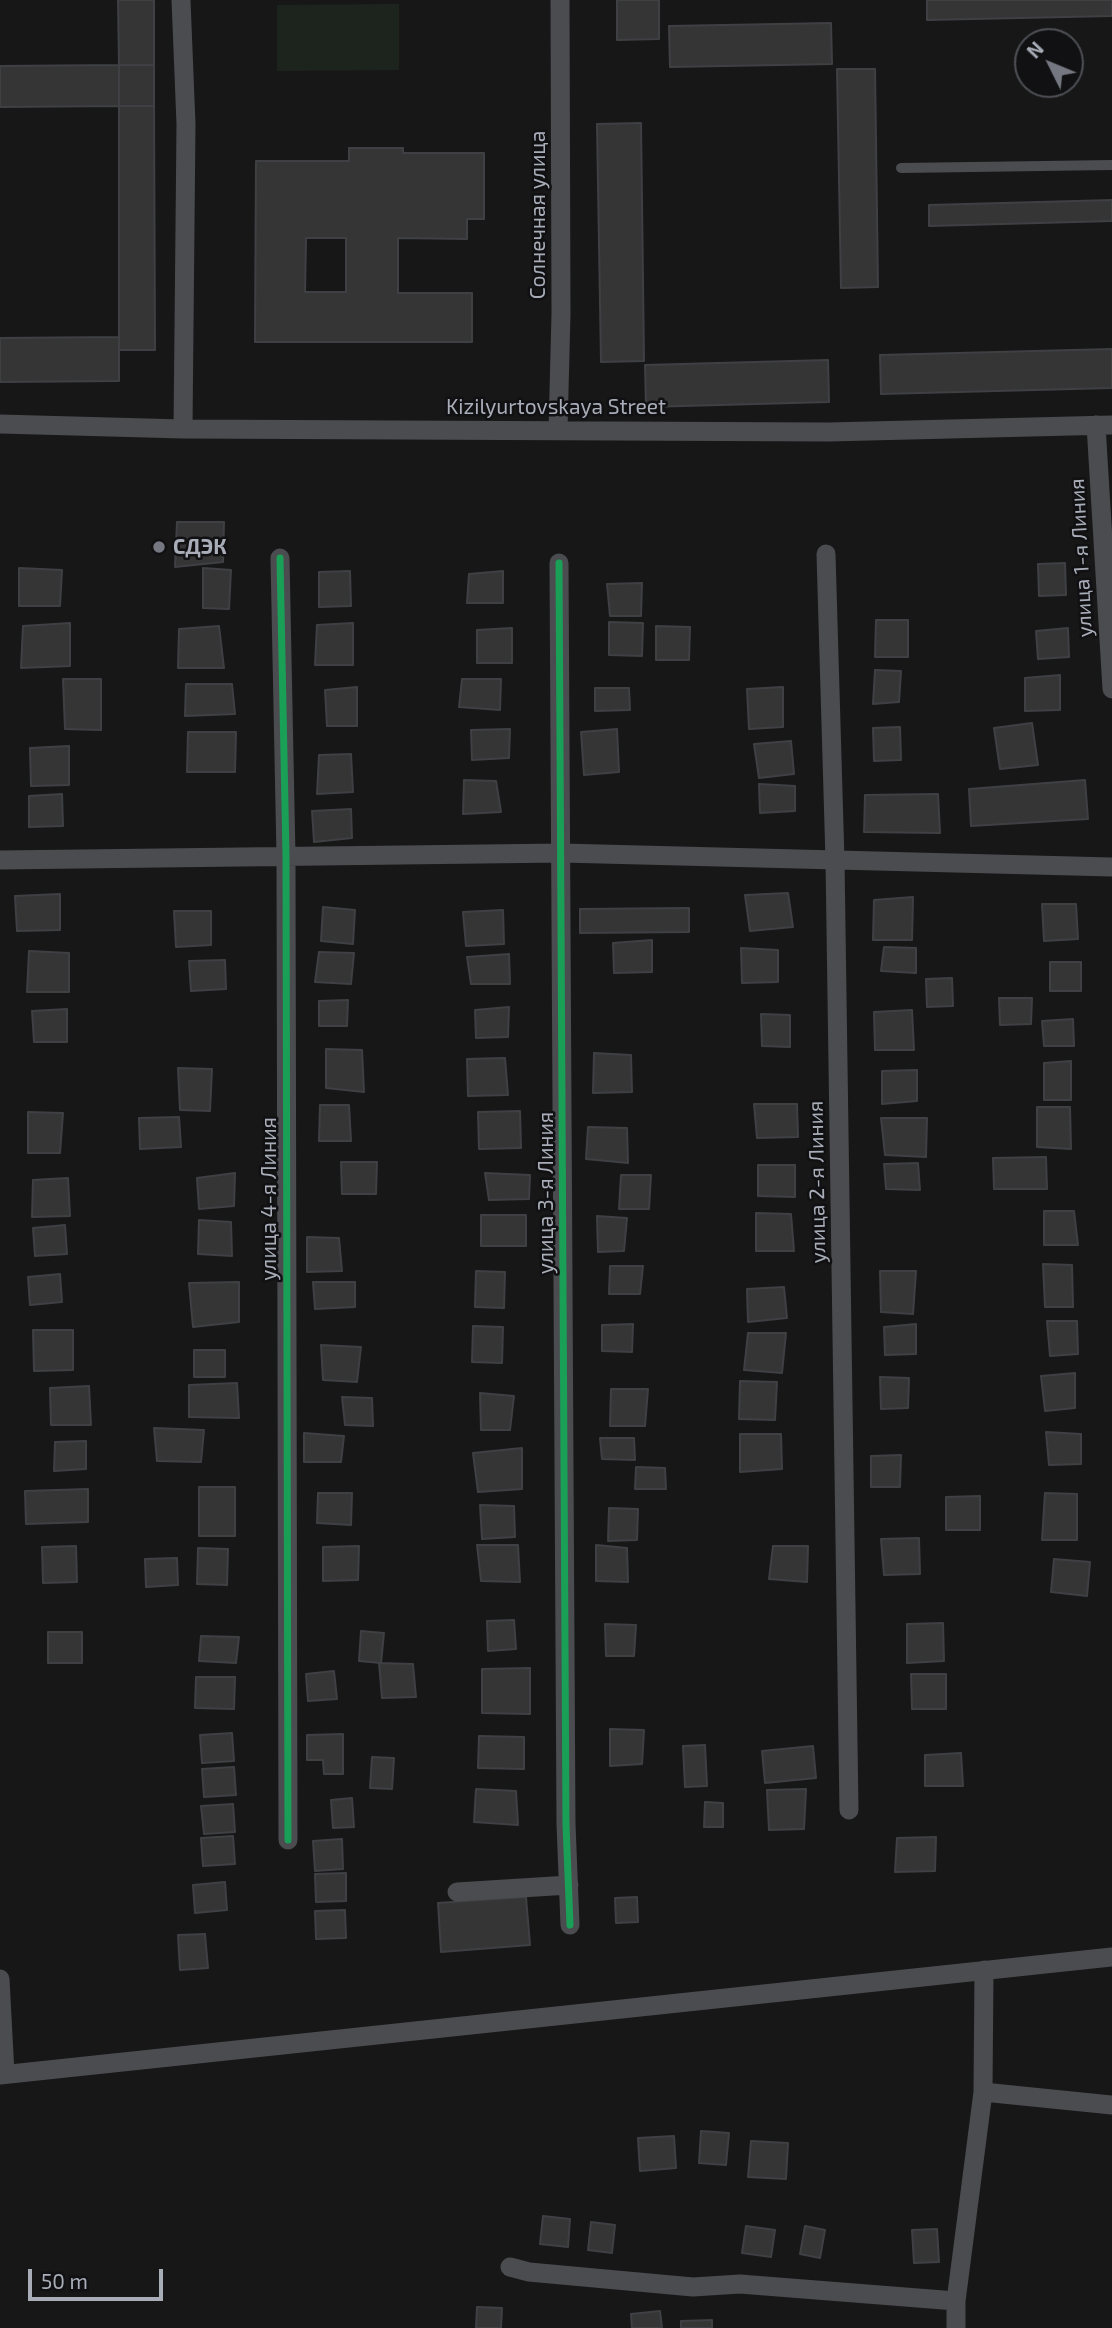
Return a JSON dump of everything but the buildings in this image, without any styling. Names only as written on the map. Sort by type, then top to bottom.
[{"type":"street","points":[[181,0],[186,124],[183,429]]},
{"type":"street","name":"Солнечная улица","points":[[558,430],[561,314],[560,0]]},
{"type":"street","name":"Kizilyurtovskaya Street","points":[[0,424],[183,429],[829,432],[1104,425]]},
{"type":"street","name":"улица 1-я Линия","points":[[1104,425],[1112,689]]},
{"type":"street","name":"улица 2-я Линия","points":[[826,554],[835,860],[849,1810]]},
{"type":"street","name":"улица 4-я Линия","points":[[280,558],[286,856],[288,1840]]},
{"type":"street","name":"улица 3-я Линия","points":[[559,563],[566,1824],[570,1925]]},
{"type":"street","points":[[0,860],[562,853],[1112,867]]},
{"type":"street","points":[[457,1892],[569,1885]]},
{"type":"street","points":[[0,1979],[2,2074],[1112,1957]]},
{"type":"street","points":[[956,2328],[956,2301],[983,2092],[984,1970]]},
{"type":"street","points":[[983,2092],[1112,2105]]},
{"type":"street","points":[[510,2267],[529,2272],[693,2287],[740,2284],[956,2301]]},
{"type":"lane","points":[[901,168],[1112,165]]},
{"type":"shaded area","points":[[399,4],[399,70],[277,71],[277,5]]},
{"type":"cycle path","points":[[280,558],[286,856],[288,1840]]},
{"type":"cycle path","points":[[559,563],[566,1824],[570,1925]]},
{"type":"place","name":"СДЭК","points":[[159,547]]}]
